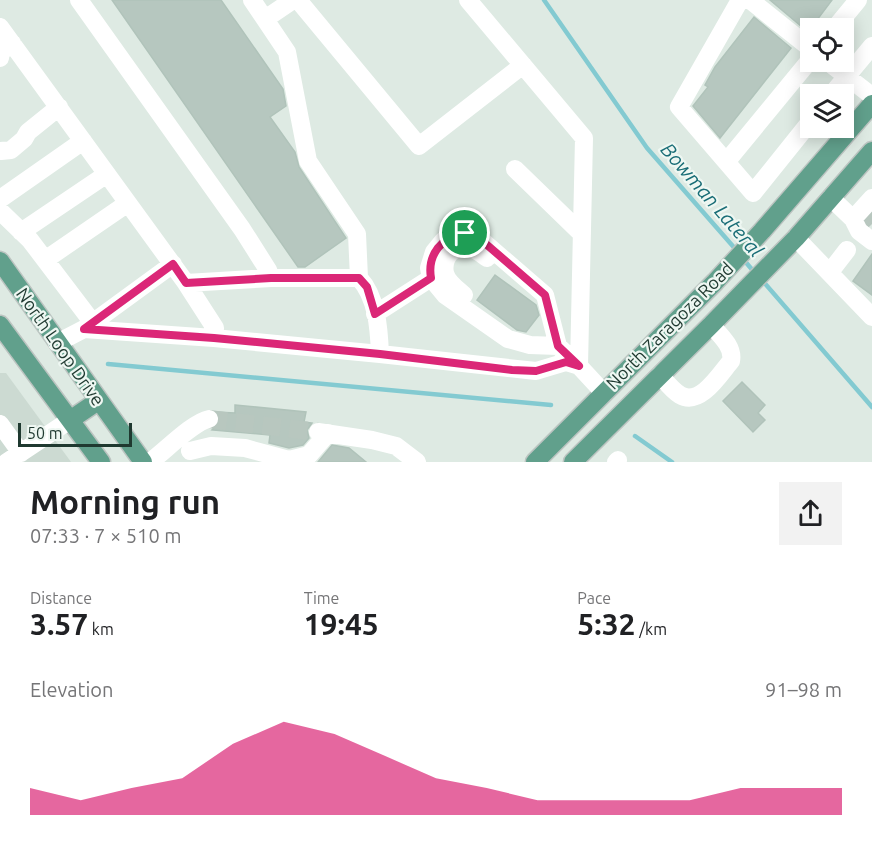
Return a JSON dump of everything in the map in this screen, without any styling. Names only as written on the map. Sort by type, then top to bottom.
[{"type":"main road","name":"North Zaragoza Road","points":[[535,462],[715,282],[872,104]]},
{"type":"main road","name":"North Zaragoza Road","points":[[573,462],[711,325],[869,160]]},
{"type":"main road","name":"North Loop Drive","points":[[0,261],[143,462]]},
{"type":"main road","name":"North Loop Drive","points":[[0,325],[70,420],[97,461]]},
{"type":"main road","points":[[561,462],[568,442],[665,345],[672,325]]},
{"type":"main road","points":[[70,420],[98,401]]},
{"type":"lane","points":[[79,0],[242,229],[271,278]]},
{"type":"lane","points":[[252,0],[287,52],[308,161],[357,234],[359,278],[367,287],[375,314],[380,354]]},
{"type":"lane","points":[[265,19],[293,0]]},
{"type":"lane","points":[[298,0],[419,146],[523,65]]},
{"type":"lane","points":[[468,0],[584,138],[579,366]]},
{"type":"lane","points":[[740,0],[679,107],[753,193],[800,134]]},
{"type":"lane","points":[[750,0],[800,40]]},
{"type":"lane","points":[[843,18],[858,0]]},
{"type":"lane","points":[[0,27],[3,51],[59,107],[186,283],[215,328],[214,338]]},
{"type":"lane","points":[[840,84],[872,46]]},
{"type":"lane","points":[[727,161],[800,72]]},
{"type":"lane","points":[[842,72],[872,96]]},
{"type":"lane","points":[[0,153],[11,150],[24,140],[29,131],[59,107]]},
{"type":"lane","points":[[0,199],[83,141]]},
{"type":"lane","points":[[515,169],[582,234]]},
{"type":"lane","points":[[21,232],[107,174]]},
{"type":"lane","points":[[831,198],[865,208],[859,231],[872,241]]},
{"type":"lane","points":[[45,260],[128,203]]},
{"type":"lane","points":[[0,211],[45,260],[88,326]]},
{"type":"lane","points":[[558,346],[530,345],[508,339],[445,295],[431,278],[429,268],[434,252],[443,241],[454,235],[465,233],[479,238],[545,295],[558,346],[604,393]]},
{"type":"lane","points":[[796,238],[872,317]]},
{"type":"lane","points":[[508,339],[451,284],[446,274],[445,260],[452,251],[461,247],[477,251],[549,308]]},
{"type":"lane","points":[[830,272],[847,250]]},
{"type":"lane","points":[[57,343],[88,326],[173,264]]},
{"type":"lane","points":[[186,283],[271,278],[359,278]]},
{"type":"lane","points":[[375,314],[431,278]]},
{"type":"lane","points":[[660,375],[682,397],[691,399],[703,394],[731,361],[733,355],[731,349],[711,325]]},
{"type":"lane","points":[[88,326],[380,354],[512,370],[536,371],[566,362],[579,366]]},
{"type":"lane","points":[[187,452],[196,424],[209,419]]},
{"type":"lane","points":[[0,424],[14,457],[70,420]]},
{"type":"lane","points":[[150,462],[211,446],[244,448],[288,461],[309,455],[323,432],[396,446],[416,462]]},
{"type":"shaded area","points":[[0,373],[6,373],[71,462],[0,462]]},
{"type":"building","points":[[112,0],[221,0],[283,89],[286,106],[270,117],[295,152],[299,167],[346,238],[305,267],[298,267]]},
{"type":"building","points":[[770,0],[832,0],[818,18],[800,18],[800,25]]},
{"type":"building","points":[[754,17],[791,48],[720,138],[693,106],[708,87],[705,85],[715,67]]},
{"type":"building","points":[[872,254],[872,295],[853,281]]},
{"type":"building","points":[[495,275],[536,305],[539,315],[526,332],[517,330],[477,300]]},
{"type":"building","points":[[742,382],[765,405],[758,413],[765,420],[753,432],[723,401]]},
{"type":"building","points":[[235,405],[306,412],[304,422],[312,423],[307,430],[309,438],[303,445],[289,448],[269,443],[270,435],[212,430],[220,422],[217,412],[235,413]]},
{"type":"building","points":[[332,445],[349,448],[366,462],[318,462]]},
{"type":"waterway","name":"Bowman Lateral","points":[[544,0],[647,148],[738,252]]},
{"type":"waterway","name":"Bowman Lateral","points":[[743,259],[755,273]]},
{"type":"waterway","name":"Bowman Lateral","points":[[761,279],[872,407]]},
{"type":"waterway","points":[[108,364],[551,405]]},
{"type":"waterway","points":[[635,436],[672,462]]},
{"type":"tunnel","points":[[865,217],[872,224]]},
{"type":"tunnel","points":[[209,419],[318,432]]},
{"type":"route","points":[[465,233],[479,238],[545,295],[558,346],[579,366],[566,362],[536,371],[512,370],[380,354],[214,338],[84,329],[173,264],[186,283],[271,278],[359,278],[367,287],[375,314],[431,278],[429,268],[434,252],[443,241],[454,235],[465,233]]}]
